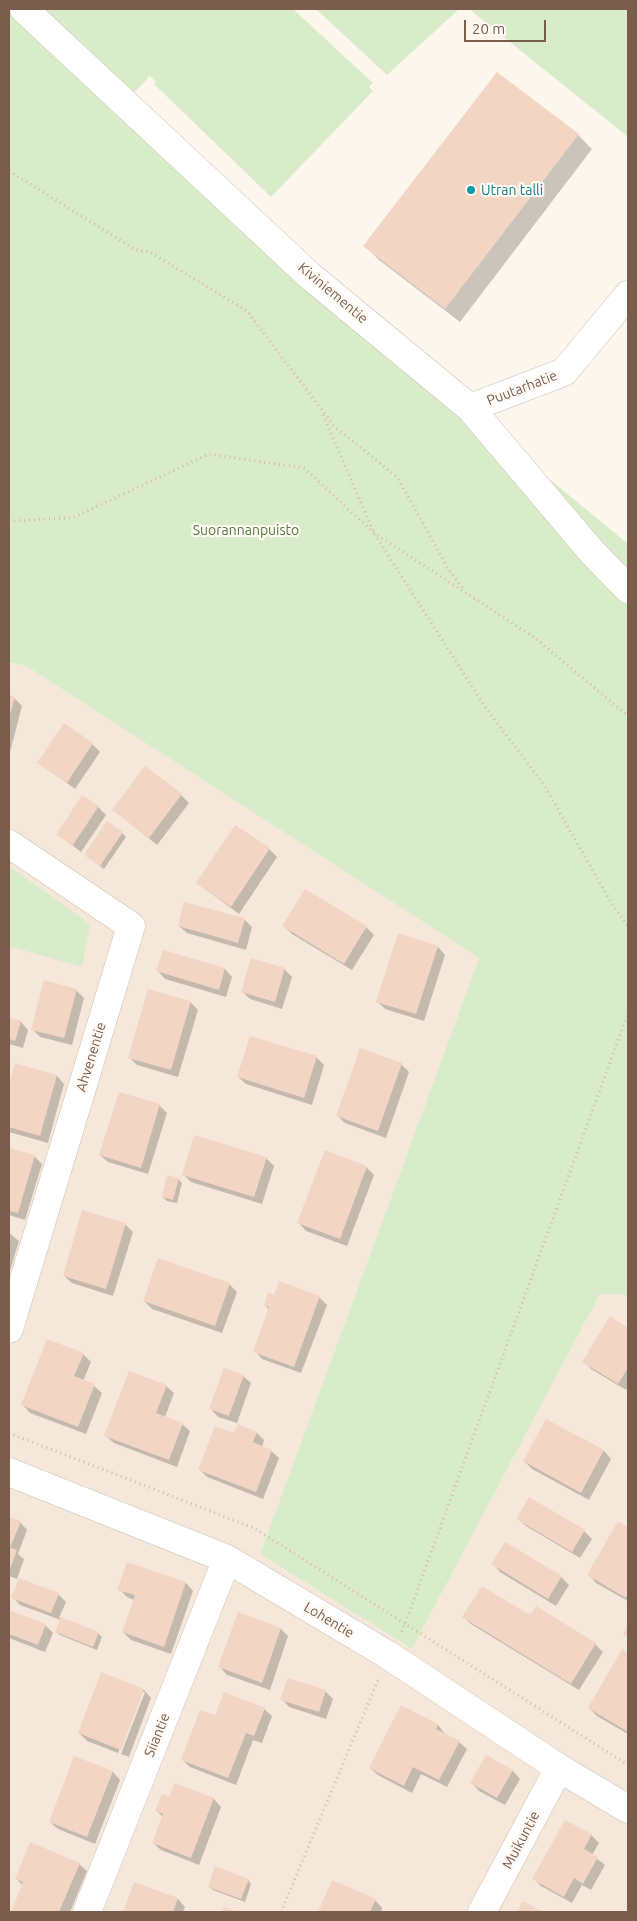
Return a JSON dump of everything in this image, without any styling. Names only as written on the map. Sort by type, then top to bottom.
[{"type":"street","name":"Kiviniementie","points":[[24,9],[310,276],[470,408],[592,552],[628,589]]},
{"type":"street","name":"Puutarhatie","points":[[470,408],[564,372],[628,294]]},
{"type":"street","name":"Ahvenentie","points":[[9,844],[131,926],[9,1329]]},
{"type":"street","name":"Lohentie","points":[[9,1472],[227,1559],[388,1655],[559,1768],[628,1809]]},
{"type":"street","name":"Siiantie","points":[[87,1912],[227,1559]]},
{"type":"street","name":"Muikuntie","points":[[482,1912],[559,1768]]},
{"type":"path","points":[[9,171],[136,250],[150,252],[248,311],[334,426],[397,477],[449,570],[466,592]]},
{"type":"path","points":[[322,412],[374,533],[485,707],[544,785],[613,906],[628,926]]},
{"type":"path","points":[[9,521],[72,518],[209,454],[304,468],[374,533],[536,638],[628,716]]},
{"type":"path","points":[[281,1912],[388,1655],[406,1624],[628,1013]]},
{"type":"shaded area","points":[[9,662],[26,666],[479,958],[260,1554],[412,1649],[600,1294],[628,1295],[628,1912],[9,1912]]},
{"type":"green space","name":"Suorannanpuisto","points":[[9,9],[16,9],[462,407],[628,544],[628,1295],[600,1294],[412,1649],[260,1554],[479,958],[26,666],[9,662]]},
{"type":"green space","points":[[30,9],[293,9],[373,83],[369,87],[373,91],[271,197],[154,84],[156,82],[150,76],[127,100]]},
{"type":"green space","points":[[316,9],[459,9],[387,75]]},
{"type":"green space","points":[[469,9],[628,9],[628,137]]},
{"type":"green space","points":[[9,866],[90,924],[82,967],[9,946]]},
{"type":"building","name":"Utran talli","points":[[497,72],[579,134],[445,309],[363,246]]},
{"type":"building","points":[[9,695],[15,697],[9,718]]},
{"type":"building","points":[[64,723],[93,743],[67,783],[37,763]]},
{"type":"building","points":[[145,766],[182,794],[149,838],[112,810]]},
{"type":"building","points":[[82,795],[99,806],[73,845],[56,835]]},
{"type":"building","points":[[107,821],[123,832],[100,866],[84,855]]},
{"type":"building","points":[[235,825],[270,848],[231,907],[196,883]]},
{"type":"building","points":[[305,889],[367,926],[344,964],[282,926]]},
{"type":"building","points":[[184,902],[245,918],[238,943],[178,926]]},
{"type":"building","points":[[398,933],[438,946],[416,1014],[376,1002]]},
{"type":"building","points":[[163,950],[225,968],[219,990],[156,971]]},
{"type":"building","points":[[251,958],[285,968],[275,1002],[241,992]]},
{"type":"building","points":[[44,980],[77,989],[64,1038],[31,1030]]},
{"type":"building","points":[[148,989],[191,1001],[171,1070],[128,1058]]},
{"type":"building","points":[[9,1017],[21,1021],[15,1041],[9,1039]]},
{"type":"building","points":[[250,1036],[317,1056],[304,1098],[237,1077]]},
{"type":"building","points":[[360,1048],[402,1063],[378,1131],[336,1116]]},
{"type":"building","points":[[15,1063],[57,1075],[40,1136],[9,1127],[9,1085]]},
{"type":"building","points":[[119,1092],[160,1104],[141,1168],[99,1155]]},
{"type":"building","points":[[194,1135],[267,1157],[254,1197],[182,1175]]},
{"type":"building","points":[[9,1148],[35,1155],[18,1213],[9,1211]]},
{"type":"building","points":[[325,1150],[367,1166],[340,1239],[297,1223]]},
{"type":"building","points":[[167,1175],[179,1178],[173,1200],[162,1197]]},
{"type":"building","points":[[82,1210],[126,1223],[106,1289],[63,1276]]},
{"type":"building","points":[[158,1258],[230,1283],[215,1326],[143,1301]]},
{"type":"building","points":[[279,1281],[320,1296],[294,1367],[253,1352],[269,1307],[264,1306],[268,1292],[274,1295]]},
{"type":"building","points":[[610,1316],[628,1328],[628,1368],[618,1384],[582,1362]]},
{"type":"building","points":[[47,1339],[84,1353],[74,1376],[95,1384],[78,1427],[21,1405]]},
{"type":"building","points":[[224,1368],[244,1375],[229,1416],[209,1409]]},
{"type":"building","points":[[129,1371],[167,1385],[156,1413],[183,1423],[169,1460],[104,1436]]},
{"type":"building","points":[[546,1419],[604,1450],[581,1493],[523,1461]]},
{"type":"building","points":[[238,1424],[257,1432],[253,1442],[272,1450],[256,1492],[198,1470],[215,1426],[234,1433]]},
{"type":"building","points":[[529,1497],[585,1530],[572,1552],[516,1519]]},
{"type":"building","points":[[9,1517],[21,1521],[10,1548],[17,1550],[9,1572]]},
{"type":"building","points":[[618,1521],[628,1527],[628,1593],[626,1598],[587,1575]]},
{"type":"building","points":[[505,1542],[562,1576],[548,1599],[491,1564]]},
{"type":"building","points":[[127,1562],[186,1582],[164,1647],[122,1632],[135,1595],[117,1590]]},
{"type":"building","points":[[19,1578],[59,1593],[51,1613],[11,1598]]},
{"type":"building","points":[[482,1586],[530,1615],[536,1606],[596,1643],[571,1684],[462,1617]]},
{"type":"building","points":[[9,1610],[46,1624],[38,1645],[9,1634]]},
{"type":"building","points":[[238,1612],[281,1628],[262,1683],[218,1667]]},
{"type":"building","points":[[61,1617],[99,1632],[93,1647],[55,1632]]},
{"type":"building","points":[[628,1624],[628,1637],[623,1634]]},
{"type":"building","points":[[622,1649],[628,1653],[628,1732],[588,1708]]},
{"type":"building","points":[[101,1672],[144,1689],[121,1750],[78,1733]]},
{"type":"building","points":[[288,1678],[326,1690],[319,1712],[280,1700]]},
{"type":"building","points":[[224,1692],[265,1708],[254,1736],[246,1733],[228,1778],[181,1760],[200,1710],[215,1715]]},
{"type":"building","points":[[401,1705],[438,1724],[436,1729],[460,1741],[439,1780],[413,1767],[404,1786],[369,1768]]},
{"type":"building","points":[[486,1755],[513,1770],[497,1798],[470,1783]]},
{"type":"building","points":[[74,1756],[113,1771],[87,1837],[49,1822]]},
{"type":"building","points":[[175,1783],[214,1798],[191,1858],[152,1843],[163,1814],[155,1811],[162,1794],[169,1796]]},
{"type":"building","points":[[565,1820],[592,1834],[584,1849],[598,1857],[583,1884],[574,1878],[564,1897],[532,1879]]},
{"type":"building","points":[[30,1842],[80,1863],[59,1912],[11,1912],[23,1882],[15,1879]]},
{"type":"building","points":[[215,1866],[249,1879],[241,1899],[208,1887]]},
{"type":"building","points":[[332,1880],[376,1899],[370,1912],[318,1912]]},
{"type":"building","points":[[134,1882],[178,1898],[173,1912],[123,1912]]},
{"type":"building","points":[[523,1901],[543,1912],[517,1912]]},
{"type":"building","points":[[224,1907],[238,1912],[222,1912]]},
{"type":"place","name":"Utran talli","points":[[471,190]]}]
